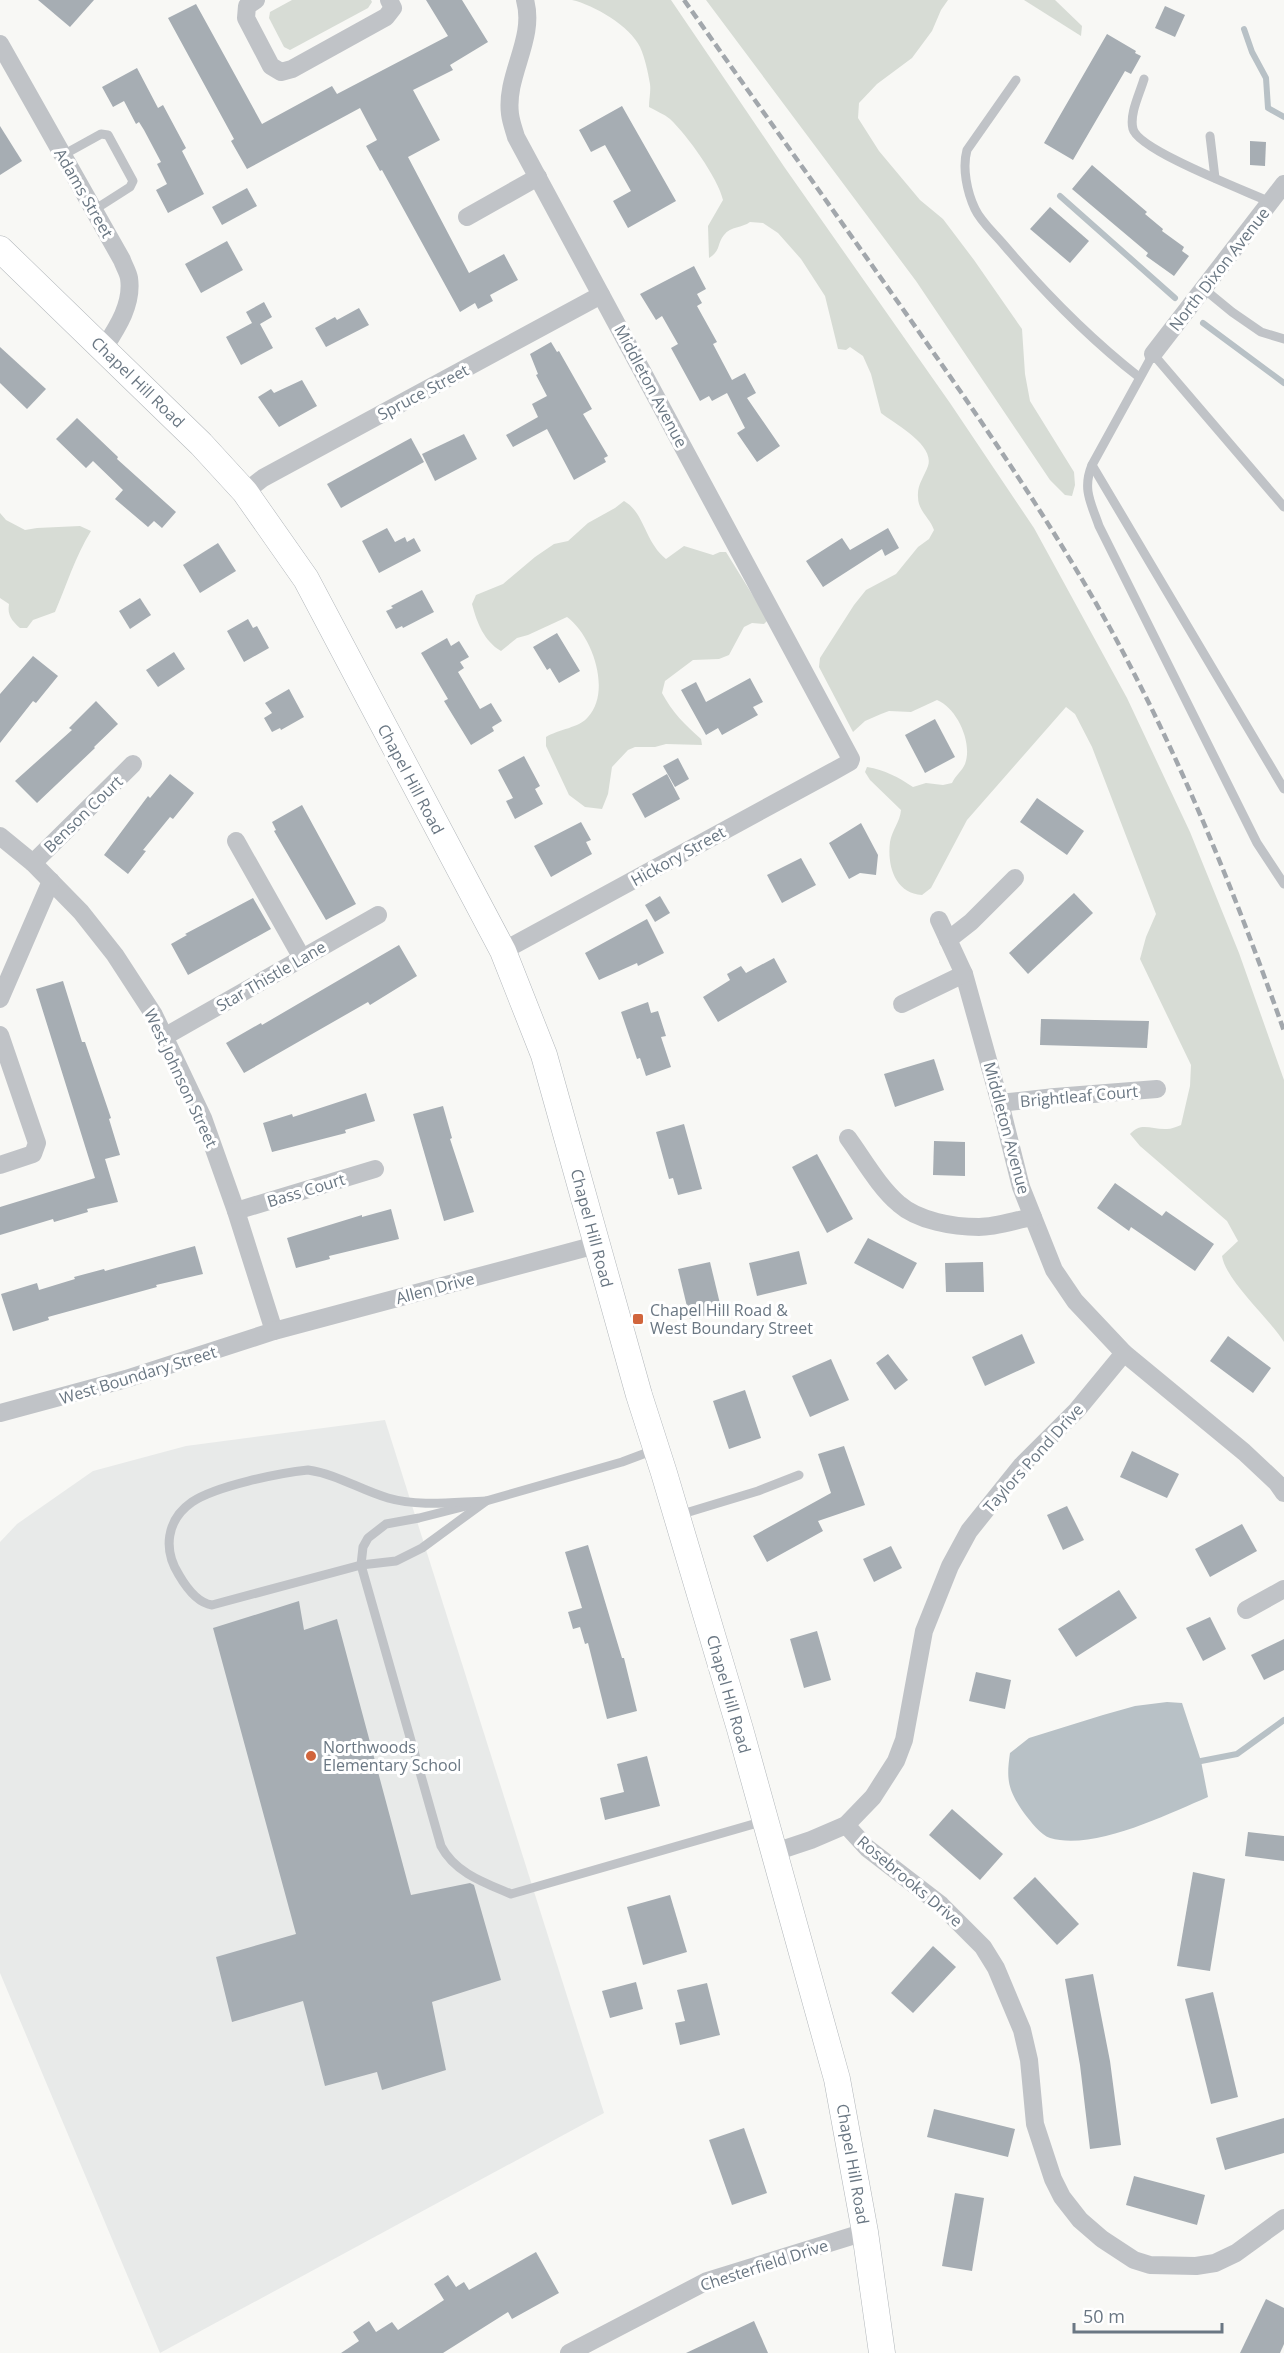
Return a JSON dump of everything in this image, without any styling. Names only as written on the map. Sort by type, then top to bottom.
[{"type":"main road","name":"Chapel Hill Road","points":[[0,249],[201,444],[245,492],[292,557],[503,951],[544,1055],[639,1395],[766,1820],[837,2079],[866,2232],[882,2353]]},
{"type":"street","points":[[256,0],[246,6],[246,18],[271,66],[281,72],[291,69],[386,17],[393,8],[389,0]]},
{"type":"street","name":"Middleton Avenue","points":[[525,0],[527,26],[514,76],[510,114],[516,137],[851,759]]},
{"type":"street","name":"Adams Street","points":[[0,44],[122,260],[129,278],[129,292],[123,317],[104,348]]},
{"type":"street","points":[[467,217],[538,177]]},
{"type":"street","name":"North Dixon Avenue","points":[[1154,354],[1284,184]]},
{"type":"street","name":"Spruce Street","points":[[245,492],[262,478],[601,295]]},
{"type":"street","name":"Hickory Street","points":[[503,951],[850,762],[851,759]]},
{"type":"street","name":"Benson Court","points":[[33,863],[133,764]]},
{"type":"street","name":"West Johnson Street","points":[[0,836],[33,863],[81,912],[115,955],[154,1015],[203,1119],[236,1211],[274,1331]]},
{"type":"street","points":[[236,840],[302,957]]},
{"type":"street","points":[[948,940],[971,922],[1015,879]]},
{"type":"street","points":[[0,999],[51,881]]},
{"type":"street","name":"Star Thistle Lane","points":[[164,1037],[378,915]]},
{"type":"street","name":"Middleton Avenue","points":[[939,920],[964,974],[1021,1187],[1054,1270],[1075,1301],[1124,1353],[1244,1452],[1277,1483],[1284,1493]]},
{"type":"street","points":[[902,1004],[964,974]]},
{"type":"street","points":[[0,1035],[37,1143],[33,1154],[0,1165]]},
{"type":"street","name":"Brightleaf Court","points":[[1000,1104],[1157,1089]]},
{"type":"street","points":[[848,1138],[890,1194],[900,1205],[915,1215],[980,1227],[1033,1216]]},
{"type":"street","name":"Bass Court","points":[[236,1211],[375,1169]]},
{"type":"street","name":"Allen Drive","points":[[274,1331],[596,1245]]},
{"type":"street","name":"West Boundary Street","points":[[0,1413],[126,1379],[274,1331]]},
{"type":"street","name":"Taylors Pond Drive","points":[[775,1852],[812,1840],[846,1825],[873,1797],[896,1761],[908,1725],[924,1631],[950,1566],[969,1531],[1022,1465],[1077,1410],[1124,1353]]},
{"type":"street","points":[[1246,1610],[1284,1589]]},
{"type":"street","name":"Rosebrooks Drive","points":[[846,1825],[867,1848],[941,1905],[983,1947],[996,1968],[1022,2030],[1029,2060],[1035,2124],[1053,2179],[1062,2197],[1080,2220],[1102,2239],[1134,2260],[1150,2265],[1196,2266],[1215,2263],[1236,2253],[1284,2218]]},
{"type":"street","name":"Chesterfield Drive","points":[[569,2353],[707,2281],[866,2232]]},
{"type":"lane","points":[[1144,79],[1132,120],[1132,128],[1136,136],[1161,153],[1270,202]]},
{"type":"lane","points":[[1016,80],[967,150],[966,173],[975,209],[1021,266],[1101,346],[1139,377]]},
{"type":"lane","points":[[63,155],[101,134],[108,135],[133,181],[130,187],[94,210]]},
{"type":"lane","points":[[1210,136],[1215,177]]},
{"type":"lane","points":[[1204,289],[1261,332],[1284,339]]},
{"type":"lane","points":[[1284,507],[1154,354],[1139,377],[1092,465],[1086,480],[1086,488],[1100,526],[1257,843],[1284,884]]},
{"type":"lane","points":[[1092,465],[1284,789]]},
{"type":"lane","points":[[657,1449],[622,1462],[486,1501],[386,1524],[368,1538],[363,1547],[361,1565],[441,1846],[446,1856],[458,1867],[473,1877],[511,1894],[766,1820]]},
{"type":"lane","points":[[299,1471],[324,1472],[403,1502],[486,1501],[410,1556],[383,1564],[361,1565],[212,1605],[207,1604],[185,1584],[171,1563],[168,1551],[169,1536],[181,1513],[191,1503],[220,1490],[299,1471]]},
{"type":"lane","points":[[677,1516],[758,1491],[800,1475]]},
{"type":"shaded area","points":[[292,0],[371,0],[372,2],[368,8],[290,50],[284,47],[269,18],[270,12]]},
{"type":"shaded area","points":[[572,0],[671,0],[1034,528],[1127,698],[1190,832],[1239,953],[1284,1080],[1284,1342],[1239,1288],[1225,1266],[1222,1256],[1238,1241],[1227,1221],[1140,1146],[1130,1134],[1143,1127],[1167,1129],[1181,1125],[1190,1086],[1191,1065],[1140,959],[1156,914],[1092,747],[1075,714],[1066,707],[967,820],[931,888],[922,895],[913,893],[899,884],[895,877],[889,851],[892,834],[901,810],[870,780],[865,772],[867,767],[891,774],[913,787],[926,783],[943,785],[952,783],[964,767],[967,756],[962,727],[951,710],[937,700],[911,712],[889,711],[881,714],[865,721],[853,732],[819,667],[820,658],[866,590],[896,574],[918,547],[929,539],[934,530],[920,506],[918,497],[929,458],[920,443],[881,413],[871,374],[863,356],[850,347],[846,350],[838,349],[825,296],[801,259],[778,233],[763,223],[750,222],[727,232],[715,253],[709,258],[708,226],[723,200],[715,180],[677,126],[668,117],[649,107],[650,87],[645,60],[635,39],[611,18]]},
{"type":"shaded area","points":[[706,0],[948,0],[932,31],[912,58],[877,84],[859,103],[858,118],[879,151],[920,200],[943,219],[1022,329],[1025,374],[1030,401],[1074,472],[1075,485],[1072,496],[1065,495],[1050,480],[916,281]]},
{"type":"shaded area","points":[[1024,0],[1055,0],[1082,26],[1081,36]]},
{"type":"shaded area","points":[[624,501],[631,506],[653,544],[666,559],[684,546],[713,555],[726,552],[768,620],[764,624],[752,623],[744,627],[729,655],[719,659],[693,660],[665,681],[662,693],[666,700],[679,718],[701,739],[702,745],[666,744],[655,747],[635,747],[628,750],[612,767],[608,794],[602,809],[585,807],[569,795],[546,746],[546,737],[584,721],[595,706],[598,693],[596,664],[584,637],[567,617],[517,638],[501,651],[482,631],[472,604],[476,595],[503,584],[535,557],[554,544],[568,541],[588,523]]},
{"type":"shaded area","points":[[0,513],[6,520],[25,530],[80,526],[91,531],[55,612],[33,620],[27,628],[20,628],[15,623],[9,615],[9,604],[0,598]]},
{"type":"shaded area","points":[[385,1420],[604,2113],[160,2353],[0,1973],[0,1542],[17,1524],[93,1471],[186,1446]]},
{"type":"shaded area","points":[[1167,1702],[1182,1703],[1201,1761],[1208,1797],[1152,1821],[1109,1835],[1068,1841],[1050,1838],[1043,1834],[1024,1813],[1011,1791],[1008,1778],[1010,1753],[1029,1738],[1135,1706]]},
{"type":"building","points":[[38,0],[94,0],[70,27]]},
{"type":"building","points":[[426,0],[462,0],[488,42],[450,65],[453,70],[413,90],[440,140],[408,157],[469,273],[504,254],[518,280],[490,295],[493,301],[478,309],[475,303],[460,312],[382,170],[380,171],[366,146],[377,140],[360,108],[247,169],[231,141],[234,139],[168,18],[196,4],[262,124],[332,86],[337,94],[448,36]]},
{"type":"building","points":[[1165,6],[1185,15],[1175,37],[1155,28]]},
{"type":"building","points":[[1107,34],[1141,56],[1131,74],[1125,71],[1073,160],[1044,143]]},
{"type":"building","points":[[137,68],[158,108],[163,105],[186,148],[182,151],[204,194],[168,213],[156,190],[167,184],[157,164],[161,162],[144,130],[139,122],[136,124],[124,101],[113,107],[102,87]]},
{"type":"building","points":[[622,106],[676,201],[628,228],[613,201],[631,191],[605,145],[591,152],[579,130]]},
{"type":"building","points":[[0,126],[22,161],[0,175]]},
{"type":"building","points":[[1250,141],[1266,142],[1265,166],[1250,165]]},
{"type":"building","points":[[1092,165],[1147,212],[1145,214],[1163,229],[1162,231],[1184,247],[1182,251],[1189,256],[1174,276],[1146,256],[1148,253],[1072,189]]},
{"type":"building","points":[[247,188],[257,206],[222,225],[212,207]]},
{"type":"building","points":[[1050,207],[1089,241],[1070,263],[1030,229]]},
{"type":"building","points":[[227,241],[243,270],[201,293],[185,264]]},
{"type":"building","points":[[694,266],[706,289],[697,294],[702,303],[697,306],[717,342],[713,344],[732,380],[745,373],[756,393],[747,398],[780,446],[757,462],[737,433],[745,428],[727,393],[712,401],[709,396],[700,401],[671,348],[678,344],[662,316],[656,320],[640,294]]},
{"type":"building","points":[[264,302],[272,317],[260,324],[273,348],[241,365],[226,337],[252,323],[246,312]]},
{"type":"building","points":[[359,308],[369,325],[326,347],[315,328],[335,317],[337,320]]},
{"type":"building","points":[[551,342],[557,352],[559,351],[592,409],[583,414],[608,456],[604,458],[606,462],[574,480],[547,429],[513,447],[506,435],[538,417],[532,404],[547,396],[536,375],[538,374],[530,354]]},
{"type":"building","points":[[0,347],[46,389],[27,409],[0,383]]},
{"type":"building","points":[[302,380],[317,406],[279,427],[258,397],[271,389],[274,393]]},
{"type":"building","points":[[77,418],[118,457],[117,459],[176,512],[162,528],[154,521],[148,527],[115,499],[123,490],[93,461],[86,468],[56,439]]},
{"type":"building","points":[[464,434],[477,459],[435,481],[422,454]]},
{"type":"building","points":[[411,438],[424,462],[341,508],[327,484]]},
{"type":"building","points":[[387,528],[395,542],[405,537],[407,542],[414,538],[421,551],[379,573],[362,541]]},
{"type":"building","points":[[888,528],[899,548],[885,556],[882,549],[823,587],[806,561],[842,538],[850,550]]},
{"type":"building","points":[[218,543],[236,571],[200,593],[183,565]]},
{"type":"building","points":[[422,590],[434,612],[403,628],[402,626],[396,629],[386,611]]},
{"type":"building","points":[[140,598],[151,615],[130,629],[119,611]]},
{"type":"building","points":[[248,619],[253,628],[257,626],[269,648],[244,662],[227,631]]},
{"type":"building","points":[[557,633],[580,671],[559,683],[550,668],[547,670],[533,647]]},
{"type":"building","points":[[447,638],[451,646],[459,641],[469,657],[460,662],[464,668],[458,672],[480,709],[491,703],[502,721],[492,727],[494,731],[471,745],[444,701],[448,699],[421,653]]},
{"type":"building","points":[[174,652],[185,669],[158,687],[146,670]]},
{"type":"building","points":[[33,656],[58,676],[36,703],[33,701],[0,743],[0,694]]},
{"type":"building","points":[[750,678],[763,702],[753,707],[758,715],[722,735],[718,728],[706,735],[681,690],[696,682],[706,702]]},
{"type":"building","points":[[289,689],[304,717],[281,730],[280,728],[272,732],[264,718],[272,713],[265,703]]},
{"type":"building","points":[[96,701],[118,724],[37,803],[15,781],[72,730],[69,728]]},
{"type":"building","points":[[935,719],[955,757],[925,773],[905,735]]},
{"type":"building","points":[[524,756],[540,786],[535,789],[543,804],[515,819],[506,801],[513,798],[498,770]]},
{"type":"building","points":[[678,758],[689,779],[675,787],[663,766]]},
{"type":"building","points":[[170,774],[194,793],[173,819],[170,817],[143,850],[146,851],[128,874],[104,855],[148,796],[150,798]]},
{"type":"building","points":[[667,774],[680,799],[645,818],[632,794]]},
{"type":"building","points":[[1037,798],[1084,831],[1067,855],[1020,822]]},
{"type":"building","points":[[302,805],[356,904],[326,920],[274,831],[276,830],[272,822]]},
{"type":"building","points":[[581,822],[591,840],[586,842],[592,854],[551,877],[534,846]]},
{"type":"building","points":[[861,823],[878,855],[876,875],[860,873],[849,879],[829,843]]},
{"type":"building","points":[[801,858],[816,885],[782,903],[767,875]]},
{"type":"building","points":[[1074,893],[1093,913],[1028,974],[1009,953]]},
{"type":"building","points":[[660,896],[670,913],[655,922],[645,905]]},
{"type":"building","points":[[253,898],[271,929],[188,975],[171,944],[187,935],[185,934]]},
{"type":"building","points":[[647,919],[664,953],[638,966],[637,963],[599,980],[585,953]]},
{"type":"building","points":[[399,945],[417,976],[370,1005],[368,1002],[244,1073],[226,1043],[261,1023],[262,1025]]},
{"type":"building","points":[[774,958],[787,982],[718,1022],[703,997],[730,980],[727,974],[741,966],[746,973]]},
{"type":"building","points":[[63,981],[82,1042],[85,1042],[111,1118],[109,1119],[120,1155],[105,1159],[118,1202],[87,1209],[88,1212],[54,1222],[53,1219],[0,1235],[0,1207],[95,1178],[36,989]]},
{"type":"building","points":[[648,1002],[651,1013],[658,1011],[666,1036],[661,1037],[671,1067],[646,1076],[640,1058],[637,1059],[621,1012]]},
{"type":"building","points":[[1041,1019],[1149,1021],[1147,1048],[1040,1045]]},
{"type":"building","points":[[934,1059],[944,1090],[895,1107],[884,1074]]},
{"type":"building","points":[[366,1093],[375,1121],[345,1130],[346,1133],[272,1152],[263,1123],[292,1114],[293,1117]]},
{"type":"building","points":[[443,1106],[452,1138],[450,1139],[474,1212],[444,1221],[413,1114]]},
{"type":"building","points":[[684,1124],[702,1189],[678,1195],[673,1178],[669,1179],[656,1132]]},
{"type":"building","points":[[934,1141],[965,1142],[965,1176],[933,1175]]},
{"type":"building","points":[[817,1154],[853,1219],[827,1233],[792,1167]]},
{"type":"building","points":[[1115,1183],[1162,1216],[1166,1211],[1214,1244],[1195,1271],[1131,1227],[1129,1231],[1097,1208]]},
{"type":"building","points":[[391,1209],[399,1239],[329,1256],[330,1259],[296,1268],[287,1238],[362,1215],[362,1217]]},
{"type":"building","points":[[868,1238],[917,1263],[903,1289],[854,1263]]},
{"type":"building","points":[[195,1246],[203,1274],[156,1285],[157,1287],[48,1317],[49,1320],[13,1331],[1,1294],[37,1283],[39,1290],[75,1279],[74,1277],[104,1269],[105,1271]]},
{"type":"building","points":[[799,1251],[807,1284],[757,1296],[749,1263]]},
{"type":"building","points":[[710,1262],[722,1312],[690,1319],[678,1269]]},
{"type":"building","points":[[983,1262],[984,1292],[946,1292],[945,1263]]},
{"type":"building","points":[[1022,1334],[1035,1363],[985,1386],[972,1357]]},
{"type":"building","points":[[1228,1336],[1271,1368],[1253,1393],[1210,1361]]},
{"type":"building","points":[[888,1354],[908,1380],[895,1390],[876,1363]]},
{"type":"building","points":[[831,1359],[849,1400],[810,1417],[792,1376]]},
{"type":"building","points":[[745,1390],[761,1438],[729,1449],[713,1401]]},
{"type":"building","points":[[844,1446],[865,1505],[818,1521],[823,1531],[767,1562],[753,1536],[831,1493],[818,1454]]},
{"type":"building","points":[[1132,1451],[1179,1474],[1167,1498],[1120,1477]]},
{"type":"building","points":[[1067,1506],[1084,1540],[1063,1550],[1047,1515]]},
{"type":"building","points":[[1242,1524],[1257,1551],[1210,1577],[1195,1549]]},
{"type":"building","points":[[588,1545],[622,1658],[624,1658],[637,1711],[607,1719],[588,1643],[585,1644],[580,1627],[573,1629],[568,1612],[582,1608],[565,1552]]},
{"type":"building","points":[[891,1546],[902,1568],[874,1582],[863,1559]]},
{"type":"building","points":[[1119,1590],[1137,1618],[1076,1657],[1058,1629]]},
{"type":"building","name":"Northwoods Elementary School","points":[[299,1601],[304,1630],[337,1619],[411,1895],[470,1883],[474,1885],[501,1980],[432,2002],[446,2070],[382,2090],[377,2072],[325,2086],[303,2001],[232,2022],[216,1957],[296,1934],[213,1628]]},
{"type":"building","points":[[1210,1617],[1226,1649],[1203,1661],[1186,1628]]},
{"type":"building","points":[[817,1631],[831,1680],[804,1688],[790,1639]]},
{"type":"building","points":[[1284,1639],[1284,1670],[1264,1680],[1251,1655]]},
{"type":"building","points":[[976,1672],[1011,1680],[1005,1709],[969,1701]]},
{"type":"building","points":[[647,1756],[660,1806],[605,1820],[600,1798],[624,1792],[617,1764]]},
{"type":"building","points":[[952,1809],[1003,1854],[980,1880],[929,1835]]},
{"type":"building","points":[[1248,1832],[1284,1836],[1284,1861],[1245,1856]]},
{"type":"building","points":[[1193,1872],[1225,1879],[1210,1971],[1177,1966]]},
{"type":"building","points":[[1035,1877],[1079,1924],[1057,1945],[1013,1898]]},
{"type":"building","points":[[670,1895],[687,1952],[643,1965],[627,1907]]},
{"type":"building","points":[[933,1946],[956,1967],[913,2013],[891,1993]]},
{"type":"building","points":[[1093,1974],[1110,2061],[1121,2145],[1090,2149],[1080,2065],[1065,1979]]},
{"type":"building","points":[[636,1982],[643,2009],[610,2018],[602,1991]]},
{"type":"building","points":[[707,1983],[720,2035],[680,2045],[675,2023],[685,2021],[677,1990]]},
{"type":"building","points":[[1213,1992],[1238,2097],[1211,2104],[1185,1999]]},
{"type":"building","points":[[934,2109],[1015,2129],[1008,2157],[927,2137]]},
{"type":"building","points":[[1284,2118],[1284,2153],[1225,2170],[1216,2138]]},
{"type":"building","points":[[744,2128],[767,2193],[732,2205],[709,2140]]},
{"type":"building","points":[[1134,2176],[1205,2195],[1197,2225],[1126,2205]]},
{"type":"building","points":[[955,2193],[984,2198],[972,2271],[942,2266]]},
{"type":"building","points":[[536,2252],[559,2293],[512,2319],[508,2312],[443,2353],[341,2353],[359,2341],[353,2332],[369,2321],[376,2332],[392,2322],[398,2330],[444,2300],[434,2284],[448,2275],[456,2287],[464,2282],[469,2290]]},
{"type":"building","points":[[1266,2299],[1284,2308],[1284,2344],[1280,2353],[1240,2353]]},
{"type":"building","points":[[754,2321],[768,2353],[686,2353]]},
{"type":"waterway","points":[[1244,29],[1252,52],[1266,78],[1268,108],[1284,117]]},
{"type":"waterway","points":[[1060,196],[1175,298]]},
{"type":"waterway","points":[[1203,323],[1284,383]]},
{"type":"waterway","points":[[1201,1761],[1237,1754],[1284,1720]]},
{"type":"railway","points":[[684,0],[955,384],[1035,504],[1086,586],[1136,676],[1183,775],[1226,877],[1284,1031]]},
{"type":"place","name":"Chapel Hill Road & West Boundary Street","points":[[638,1319]]},
{"type":"place","name":"Northwoods Elementary School","points":[[311,1756]]}]
